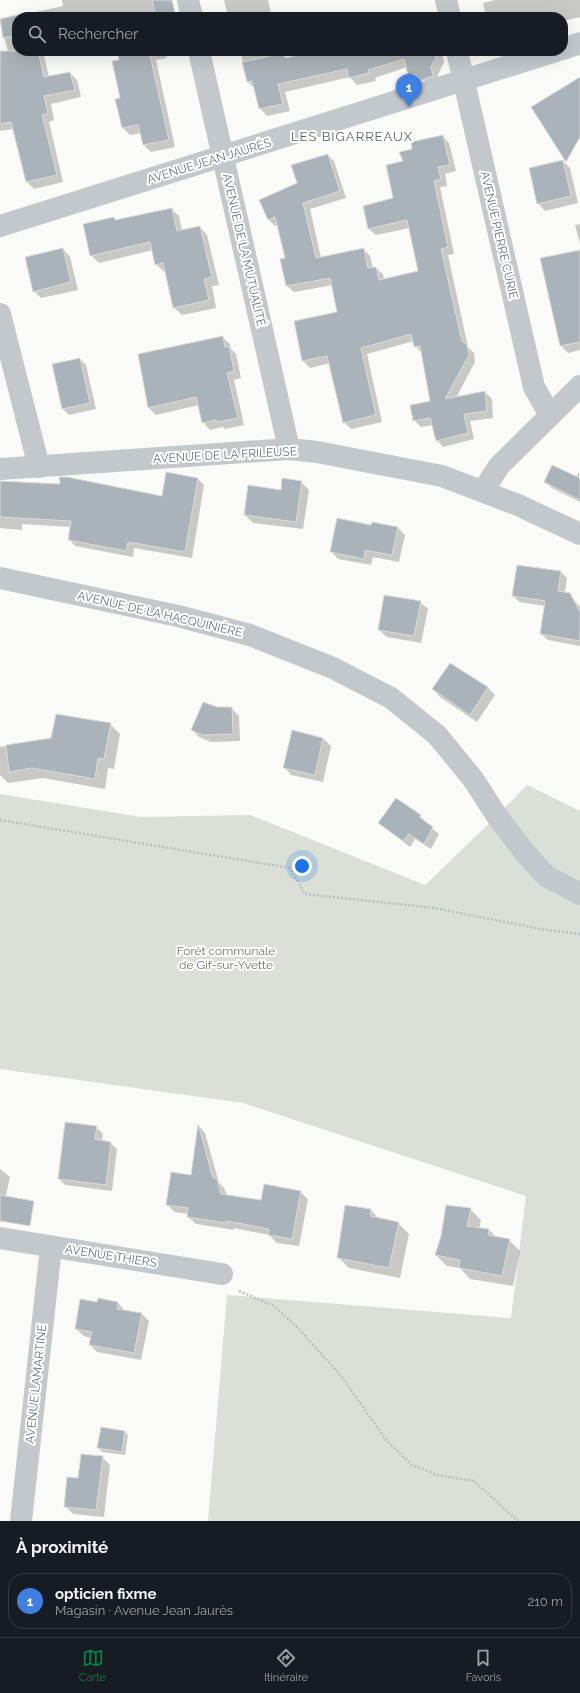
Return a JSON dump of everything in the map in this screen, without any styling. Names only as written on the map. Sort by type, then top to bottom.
[{"type":"street","points":[[188,0],[191,12]]},
{"type":"street","points":[[446,0],[449,12]]},
{"type":"street","points":[[568,47],[580,43]]},
{"type":"street","name":"AVENUE DE LA MUTUALITÉ","points":[[200,56],[289,449]]},
{"type":"street","name":"AVENUE PIERRE CURIE","points":[[458,56],[534,387],[550,416]]},
{"type":"street","name":"AVENUE JEAN JAURÈS","points":[[0,226],[540,56]]},
{"type":"street","points":[[0,314],[39,467]]},
{"type":"street","points":[[484,491],[499,466],[580,386]]},
{"type":"street","name":"AVENUE DE LA FRILEUSE","points":[[0,469],[289,449],[317,452],[442,476],[518,505],[580,534]]},
{"type":"street","name":"AVENUE DE LA HACQUINIÈRE","points":[[0,578],[178,616],[250,635],[333,668],[391,698],[437,735],[473,779],[497,816],[526,854],[546,876],[580,894]]},
{"type":"street","name":"AVENUE THIERS","points":[[0,1238],[222,1274]]},
{"type":"street","name":"AVENUE LAMARTINE","points":[[21,1521],[51,1247]]},
{"type":"path","points":[[0,820],[290,868],[306,894],[434,908],[541,929],[580,934]]},
{"type":"path","points":[[222,1274],[227,1282],[241,1292],[274,1306],[299,1329],[341,1376],[387,1441],[412,1465],[437,1475],[474,1481],[518,1521]]},
{"type":"green space","name":"Forêt communale de Gif-sur-Yvette","points":[[527,785],[580,811],[580,1521],[208,1521],[227,1295],[511,1318],[526,1196],[243,1103],[0,1069],[0,794],[141,817],[250,815],[425,885]]},
{"type":"building","points":[[152,0],[172,0],[175,12],[155,12]]},
{"type":"building","points":[[12,16],[12,36],[3,38],[0,19]]},
{"type":"building","points":[[0,51],[12,51],[12,56],[39,56],[44,77],[70,72],[75,90],[44,96],[48,113],[42,115],[57,175],[26,182],[11,122],[0,124]]},
{"type":"building","points":[[118,56],[150,56],[169,140],[143,145],[138,125],[122,128],[115,99],[120,98],[112,61],[119,60]]},
{"type":"building","points":[[270,56],[285,56],[285,58],[294,56],[436,56],[431,67],[433,76],[422,80],[415,74],[408,75],[404,59],[368,70],[369,73],[349,78],[347,69],[278,84],[283,104],[259,109],[252,81],[247,82],[242,62]]},
{"type":"building","points":[[580,77],[580,137],[566,162],[531,107]]},
{"type":"building","points":[[443,135],[450,165],[438,167],[441,179],[434,181],[448,247],[441,249],[462,341],[467,345],[469,355],[445,399],[485,391],[487,411],[464,414],[468,433],[436,441],[430,418],[413,421],[410,405],[430,401],[420,346],[414,347],[411,334],[361,348],[376,415],[343,423],[327,356],[302,361],[294,321],[337,312],[330,278],[286,286],[280,259],[285,258],[275,217],[268,220],[259,200],[297,183],[291,165],[328,154],[340,191],[303,203],[316,258],[364,248],[368,268],[376,267],[379,280],[418,271],[407,220],[368,229],[363,206],[393,198],[386,165],[403,161],[399,152],[412,149],[411,142]]},
{"type":"building","points":[[563,160],[571,196],[537,204],[529,168]]},
{"type":"building","points":[[172,208],[177,231],[200,226],[212,277],[204,279],[209,300],[173,308],[163,263],[155,265],[150,242],[90,256],[83,224],[114,217],[115,220]]},
{"type":"building","points":[[63,248],[71,282],[33,292],[25,257]]},
{"type":"building","points":[[580,250],[580,342],[560,346],[540,258]]},
{"type":"building","points":[[223,336],[225,347],[229,346],[234,371],[227,373],[238,418],[202,423],[196,397],[148,408],[138,354]]},
{"type":"building","points":[[80,358],[90,403],[62,409],[52,364]]},
{"type":"building","points":[[552,465],[580,478],[580,500],[544,482]]},
{"type":"building","points":[[166,472],[198,478],[185,552],[128,542],[126,551],[68,540],[71,521],[0,517],[0,481],[60,484],[59,477],[67,477],[162,496]]},
{"type":"building","points":[[282,478],[302,481],[296,522],[244,515],[248,485],[281,490]]},
{"type":"building","points":[[337,518],[371,525],[372,522],[398,527],[392,555],[365,550],[364,559],[330,552]]},
{"type":"building","points":[[517,565],[561,571],[558,591],[570,593],[580,612],[580,641],[540,634],[545,601],[512,596]]},
{"type":"building","points":[[384,595],[421,601],[414,636],[378,630]]},
{"type":"building","points":[[450,663],[488,687],[470,715],[432,689]]},
{"type":"building","points":[[203,702],[217,707],[232,707],[233,734],[203,735],[191,730]]},
{"type":"building","points":[[56,714],[111,723],[104,759],[98,758],[95,779],[32,768],[9,772],[6,745],[51,738]]},
{"type":"building","points":[[292,730],[323,738],[315,775],[283,768]]},
{"type":"building","points":[[396,798],[421,815],[419,817],[433,827],[424,844],[409,834],[403,841],[378,823]]},
{"type":"building","points":[[65,1122],[97,1126],[95,1139],[111,1142],[106,1185],[58,1179]]},
{"type":"building","points":[[198,1124],[213,1178],[217,1179],[221,1194],[261,1200],[264,1184],[301,1191],[292,1239],[268,1235],[269,1229],[227,1221],[227,1223],[187,1217],[188,1208],[166,1205],[171,1172],[191,1175]]},
{"type":"building","points":[[0,1195],[34,1201],[30,1226],[0,1221]]},
{"type":"building","points":[[345,1205],[371,1209],[370,1216],[399,1222],[389,1268],[337,1258]]},
{"type":"building","points":[[446,1205],[471,1208],[467,1226],[489,1229],[488,1235],[510,1239],[502,1276],[459,1268],[460,1260],[435,1255],[441,1236]]},
{"type":"building","points":[[98,1298],[118,1302],[117,1309],[142,1313],[134,1353],[89,1345],[92,1332],[75,1329],[80,1299],[97,1302]]},
{"type":"building","points":[[101,1427],[125,1431],[122,1452],[97,1448]]},
{"type":"building","points":[[81,1454],[103,1456],[96,1510],[64,1507],[67,1477],[78,1478]]},
{"type":"place","name":"opticien fixme","points":[[409,107]]},
{"type":"district","name":"LES BIGARREAUX","points":[[352,136]]}]
